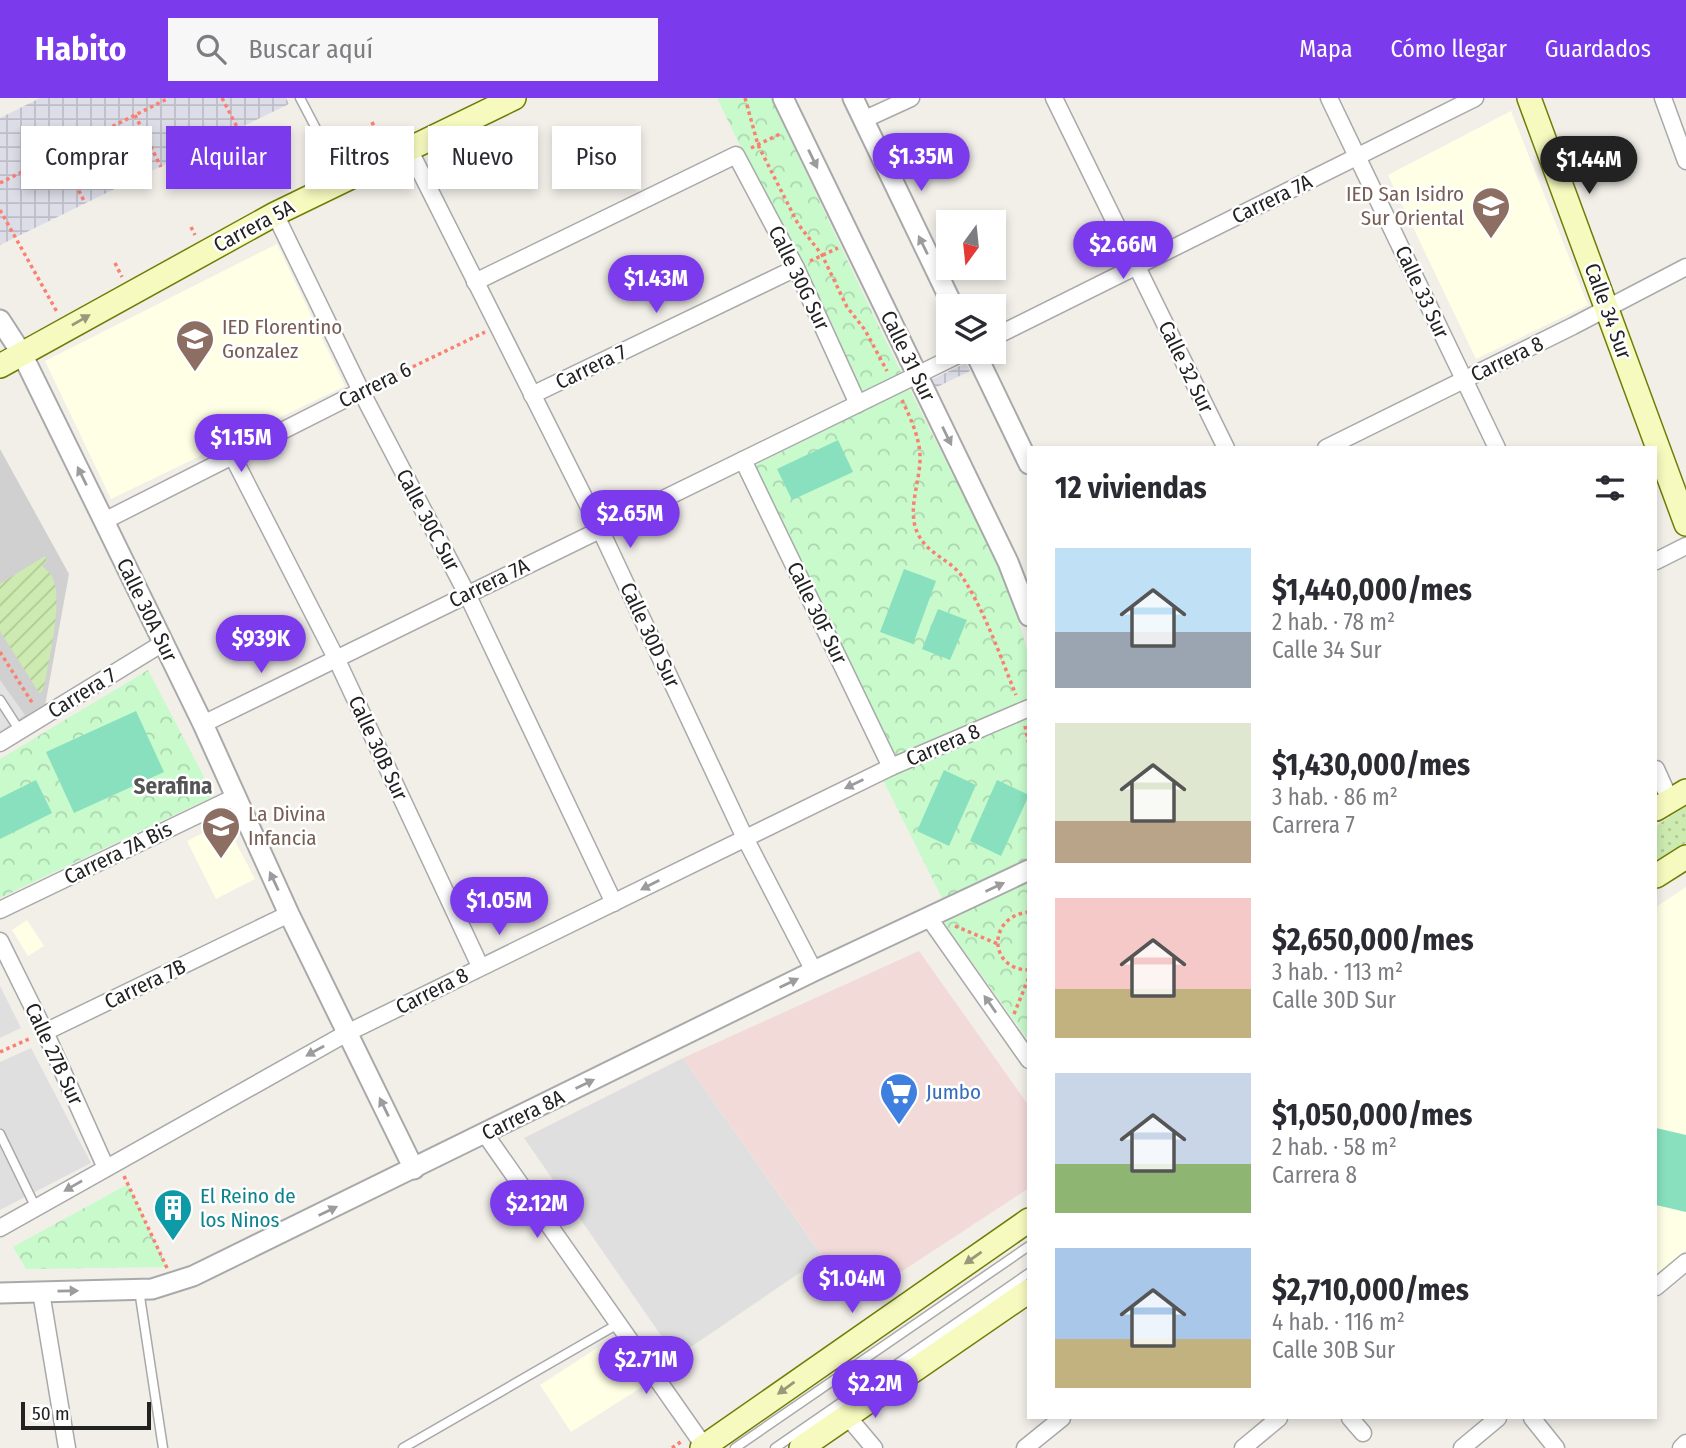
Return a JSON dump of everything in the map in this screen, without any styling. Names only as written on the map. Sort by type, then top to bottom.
[{"type":"main road","name":"Carrera 5A","points":[[414,147],[514,98]]},
{"type":"main road","name":"Calle 34 Sur","points":[[1529,98],[1686,524]]},
{"type":"main road","name":"Carrera 5A","points":[[0,366],[275,214],[327,189]]},
{"type":"main road","points":[[1657,875],[1686,857]]},
{"type":"main road","points":[[703,1447],[1027,1221]]},
{"type":"main road","points":[[801,1448],[1027,1292]]},
{"type":"street","name":"Calle 31 Sur","points":[[783,98],[1008,562],[1027,611]]},
{"type":"street","points":[[853,98],[947,294]]},
{"type":"street","points":[[863,120],[911,98]]},
{"type":"street","name":"Calle 32 Sur","points":[[1054,98],[1225,446]]},
{"type":"street","name":"Calle 33 Sur","points":[[1329,98],[1496,446]]},
{"type":"street","name":"Carrera 7A","points":[[1006,331],[1475,98]]},
{"type":"street","points":[[1663,98],[1686,161]]},
{"type":"street","points":[[475,282],[736,155]]},
{"type":"street","name":"Calle 30G Sur","points":[[736,155],[796,268],[858,404]]},
{"type":"street","name":"Calle 30D Sur","points":[[414,159],[496,327],[600,529],[745,838],[814,971]]},
{"type":"street","name":"Calle 30C Sur","points":[[275,214],[361,391],[467,594],[614,903]]},
{"type":"street","name":"Carrera 8","points":[[1330,446],[1686,267]]},
{"type":"street","name":"Carrera 7","points":[[532,395],[796,268]]},
{"type":"street","name":"Calle 30A Sur","points":[[0,320],[22,354],[203,724],[289,914],[414,1169]]},
{"type":"street","name":"Carrera 7A","points":[[203,724],[939,364]]},
{"type":"street","points":[[981,364],[1027,460]]},
{"type":"street","name":"Carrera 6","points":[[104,521],[361,391]]},
{"type":"street","name":"Calle 30B Sur","points":[[233,457],[336,658],[480,967]]},
{"type":"street","name":"Calle 30F Sur","points":[[743,460],[891,767]]},
{"type":"street","points":[[1657,560],[1686,546]]},
{"type":"street","name":"Carrera 7","points":[[0,743],[163,643]]},
{"type":"street","name":"Carrera 8","points":[[0,1228],[347,1033],[891,767],[1026,709]]},
{"type":"street","points":[[1657,771],[1671,800]]},
{"type":"street","name":"Carrera 7A Bis","points":[[0,909],[235,797]]},
{"type":"street","name":"Carrera 8A","points":[[0,1293],[139,1290],[174,1284],[414,1169],[814,971],[937,920],[1027,871]]},
{"type":"street","name":"Carrera 7B","points":[[45,1032],[289,914]]},
{"type":"street","points":[[937,920],[1027,1057]]},
{"type":"street","name":"Calle 27B Sur","points":[[0,941],[112,1165]]},
{"type":"street","points":[[485,1134],[703,1447]]},
{"type":"street","points":[[1657,1286],[1686,1262]]},
{"type":"street","points":[[41,1292],[67,1448]]},
{"type":"street","points":[[847,1416],[874,1448]]},
{"type":"street","points":[[1025,1448],[1061,1419]]},
{"type":"street","points":[[1243,1448],[1278,1419]]},
{"type":"street","points":[[1351,1419],[1363,1433]]},
{"type":"street","points":[[1462,1448],[1497,1419]]},
{"type":"street","points":[[1533,1419],[1556,1448]]},
{"type":"street","points":[[1681,1448],[1686,1443]]},
{"type":"lane","points":[[300,98],[315,126]]},
{"type":"lane","points":[[0,700],[20,731]]},
{"type":"lane","points":[[0,1134],[36,1208]]},
{"type":"lane","points":[[735,1448],[1027,1247]]},
{"type":"lane","points":[[775,1448],[1027,1274]]},
{"type":"lane","points":[[139,1290],[163,1448]]},
{"type":"lane","points":[[403,1448],[618,1324]]},
{"type":"path","points":[[113,126],[169,98]]},
{"type":"path","points":[[222,98],[236,126]]},
{"type":"path","points":[[745,98],[758,145],[798,224],[822,255],[847,307],[865,330],[915,429],[920,453],[913,515],[917,534],[930,552],[962,576],[1026,709]]},
{"type":"path","points":[[135,115],[160,167]]},
{"type":"path","points":[[372,122],[374,126]]},
{"type":"path","points":[[736,155],[783,133]]},
{"type":"path","points":[[0,183],[21,172]]},
{"type":"path","points":[[78,189],[85,203]]},
{"type":"path","points":[[0,210],[58,313]]},
{"type":"path","points":[[191,227],[195,235]]},
{"type":"path","points":[[796,268],[838,248]]},
{"type":"path","points":[[116,263],[122,277]]},
{"type":"path","name":"Carrera 6","points":[[361,391],[496,327]]},
{"type":"path","points":[[0,652],[42,718]]},
{"type":"path","points":[[1027,912],[1011,916],[1004,923],[999,932],[998,944],[1004,960],[1021,970],[1027,970]]},
{"type":"path","points":[[937,920],[998,944]]},
{"type":"path","points":[[1012,1019],[1027,982]]},
{"type":"path","points":[[0,1052],[45,1032]]},
{"type":"path","points":[[112,1165],[174,1284]]},
{"type":"shaded area","points":[[40,98],[286,98],[289,104],[244,126],[166,126],[166,164],[152,171],[152,126],[21,126],[21,189],[115,189],[0,245],[0,118]]},
{"type":"shaded area","name":"IED San Isidro Sur Oriental","points":[[1511,111],[1588,305],[1476,359],[1388,175]]},
{"type":"shaded area","name":"IED Florentino Gonzalez","points":[[277,244],[345,386],[111,499],[45,361]]},
{"type":"shaded area","points":[[964,364],[970,371],[933,389],[929,381]]},
{"type":"shaded area","points":[[0,449],[69,574],[45,706],[0,731]]},
{"type":"shaded area","points":[[0,680],[25,715],[0,731]]},
{"type":"shaded area","name":"La Divina Infancia","points":[[225,822],[255,879],[216,899],[187,841]]},
{"type":"shaded area","points":[[1686,887],[1686,1250],[1657,1275],[1657,906]]},
{"type":"shaded area","points":[[27,920],[44,946],[28,956],[12,930]]},
{"type":"shaded area","name":"Jumbo","points":[[919,951],[1027,1103],[1027,1189],[855,1302],[683,1058]]},
{"type":"shaded area","points":[[0,986],[21,1028],[0,1038]]},
{"type":"shaded area","points":[[31,1048],[91,1163],[0,1210],[0,1062]]},
{"type":"shaded area","points":[[683,1058],[823,1257],[676,1357],[524,1138]]},
{"type":"shaded area","points":[[611,1339],[642,1387],[571,1432],[540,1385]]},
{"type":"green space","points":[[717,98],[771,98],[880,330],[996,561],[1020,626],[1027,652],[1027,1038],[944,923],[952,918],[883,780],[899,771],[751,467],[867,409]]},
{"type":"green space","points":[[838,440],[853,472],[792,500],[777,469]]},
{"type":"green space","points":[[45,556],[47,562],[41,565],[53,579],[56,605],[51,649],[44,687],[40,694],[0,631],[0,584]]},
{"type":"green space","points":[[904,569],[936,581],[913,644],[880,632]]},
{"type":"green space","points":[[938,609],[967,620],[950,660],[922,649]]},
{"type":"green space","points":[[148,670],[214,796],[0,898],[0,759]]},
{"type":"green space","points":[[136,711],[164,772],[74,813],[46,752]]},
{"type":"green space","points":[[944,770],[976,785],[949,846],[917,831]]},
{"type":"green space","points":[[36,780],[52,813],[0,839],[0,798]]},
{"type":"green space","points":[[997,780],[1027,794],[1001,856],[970,841]]},
{"type":"green space","points":[[1686,806],[1686,843],[1657,861],[1657,825]]},
{"type":"green space","points":[[1657,1128],[1686,1135],[1686,1212],[1657,1205]]},
{"type":"green space","points":[[128,1184],[167,1267],[26,1269],[13,1247]]},
{"type":"place","name":"IED San Isidro Sur Oriental","points":[[1491,240]]},
{"type":"place","name":"IED Florentino Gonzalez","points":[[195,373]]},
{"type":"place","name":"La Divina Infancia","points":[[221,860]]},
{"type":"place","name":"Jumbo","points":[[899,1126]]},
{"type":"place","name":"El Reino de los Ninos","points":[[173,1242]]},
{"type":"district","name":"Serafina","points":[[173,786]]}]
